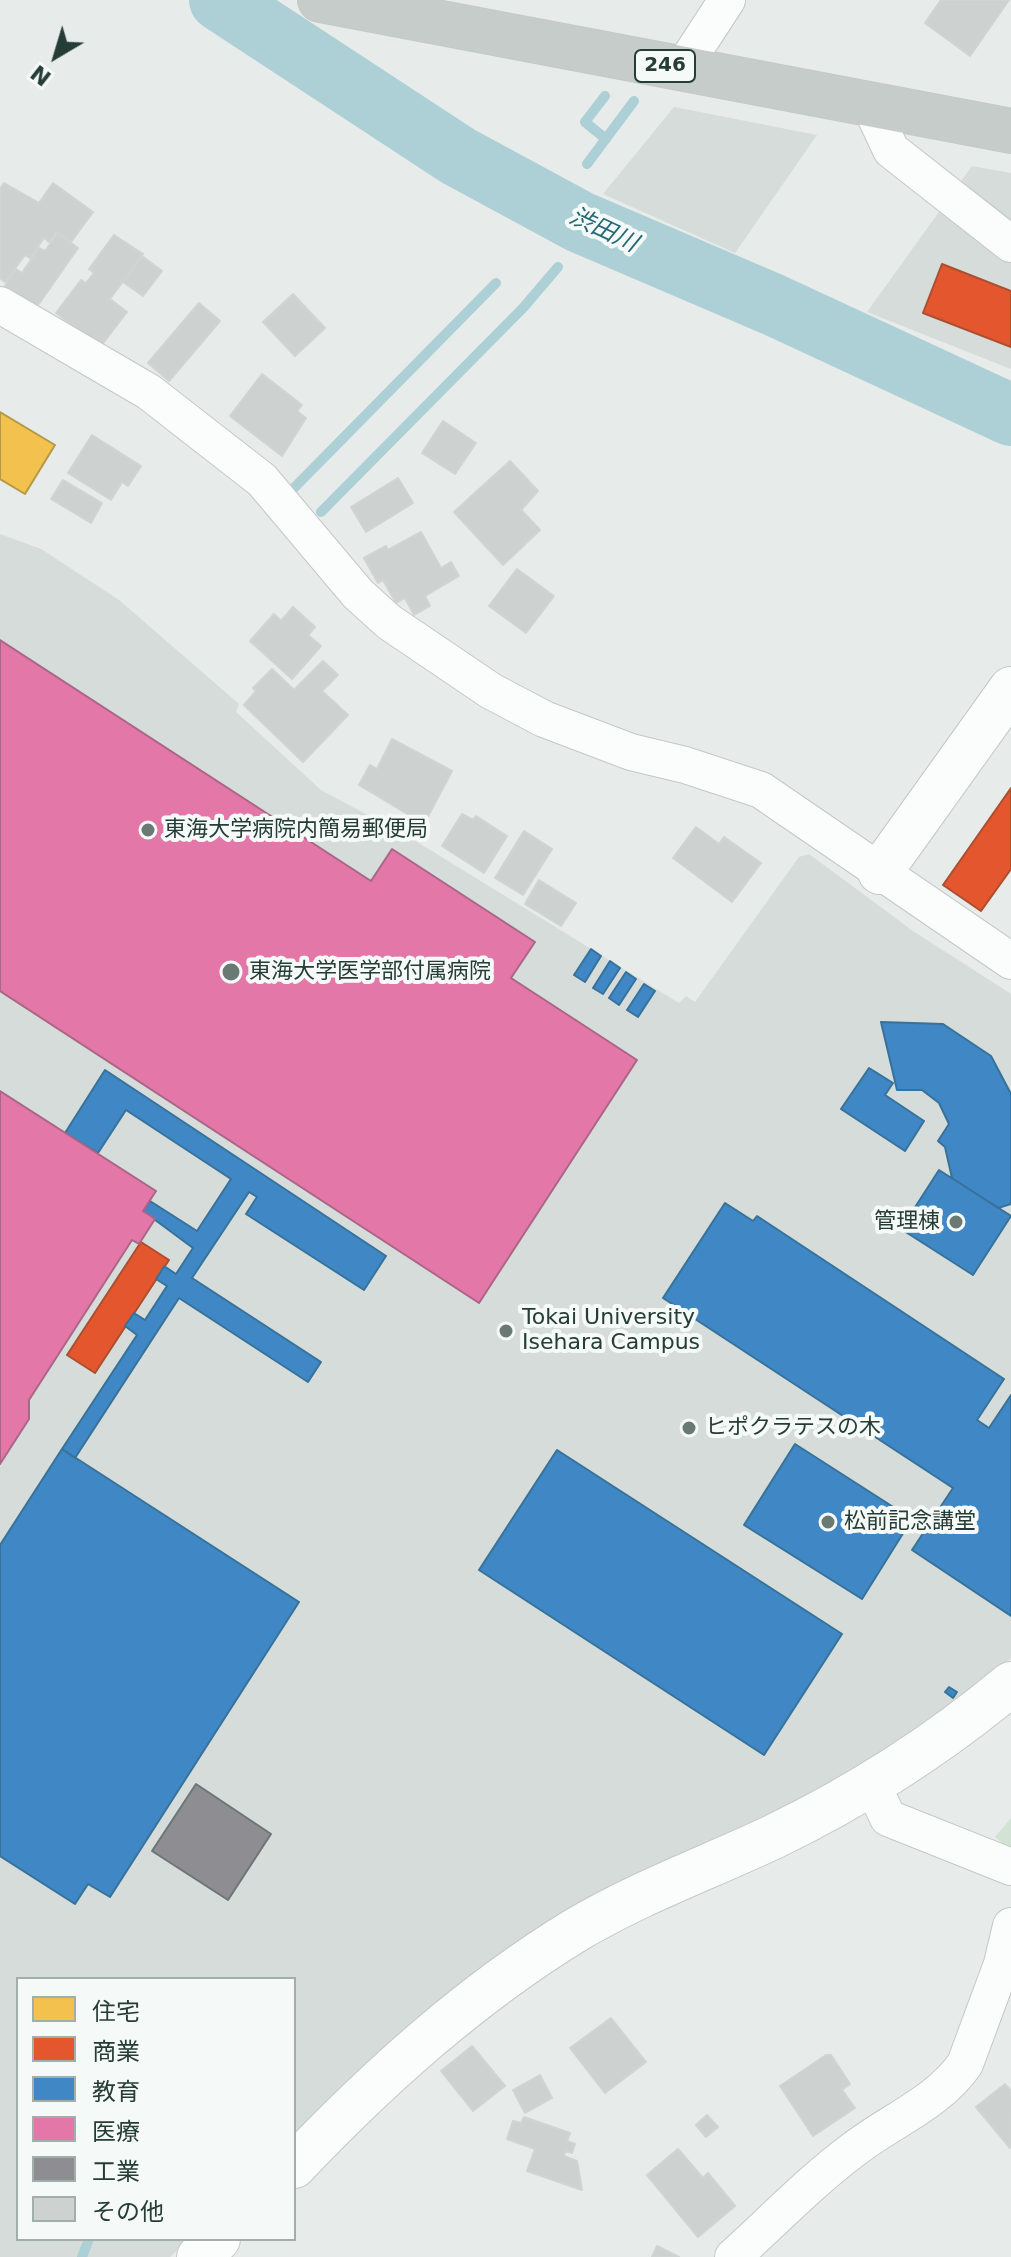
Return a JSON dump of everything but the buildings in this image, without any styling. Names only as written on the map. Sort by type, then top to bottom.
[{"type":"highway","name":"246","points":[[320,0],[1011,131]]},
{"type":"street","points":[[682,69],[727,0]]},
{"type":"street","points":[[870,105],[891,150],[1011,244]]},
{"type":"street","points":[[0,305],[149,392],[262,480],[358,594],[389,622],[491,691],[544,719],[631,752],[761,790],[1011,961]]},
{"type":"street","points":[[880,872],[1011,689]]},
{"type":"street","points":[[296,2164],[453,2015],[552,1946],[620,1906],[771,1838],[872,1784],[942,1739],[1011,1684]]},
{"type":"street","points":[[872,1784],[888,1818],[1011,1867]]},
{"type":"street","points":[[733,2257],[853,2149],[912,2112],[956,2077],[965,2064],[1002,1964],[1011,1926]]},
{"type":"street","points":[[199,2257],[216,2241]]},
{"type":"shaded area","points":[[674,107],[817,135],[735,253],[603,194]]},
{"type":"shaded area","points":[[972,166],[1011,173],[1011,369],[867,312]]},
{"type":"shaded area","name":"Tokai University Isehara Campus","points":[[0,534],[41,549],[119,600],[239,704],[236,712],[321,790],[414,840],[679,1003],[686,996],[695,1002],[799,857],[809,854],[913,931],[1011,994],[1011,1658],[969,1695],[296,2137],[296,1977],[16,1977],[16,2241],[187,2241],[170,2257],[0,2257]]},
{"type":"green space","points":[[1011,1818],[1011,1850],[995,1837]]},
{"type":"waterway","name":"渋田川","points":[[220,0],[458,156],[580,222],[774,305],[1011,415]]},
{"type":"waterway","points":[[605,96],[585,122],[606,139]]},
{"type":"waterway","points":[[587,164],[634,101]]},
{"type":"waterway","points":[[572,245],[580,222]]},
{"type":"waterway","points":[[321,512],[523,308],[558,267]]},
{"type":"waterway","points":[[289,493],[496,283]]},
{"type":"waterway","points":[[82,2257],[88,2241]]},
{"type":"place","name":"東海大学病院内簡易郵便局","points":[[148,830]]},
{"type":"place","name":"東海大学医学部付属病院","points":[[231,972]]},
{"type":"place","name":"管理棟","points":[[956,1222]]},
{"type":"place","name":"Tokai University Isehara Campus","points":[[506,1331]]},
{"type":"place","name":"ヒポクラテスの木","points":[[689,1428]]},
{"type":"place","name":"松前記念講堂","points":[[828,1522]]}]
